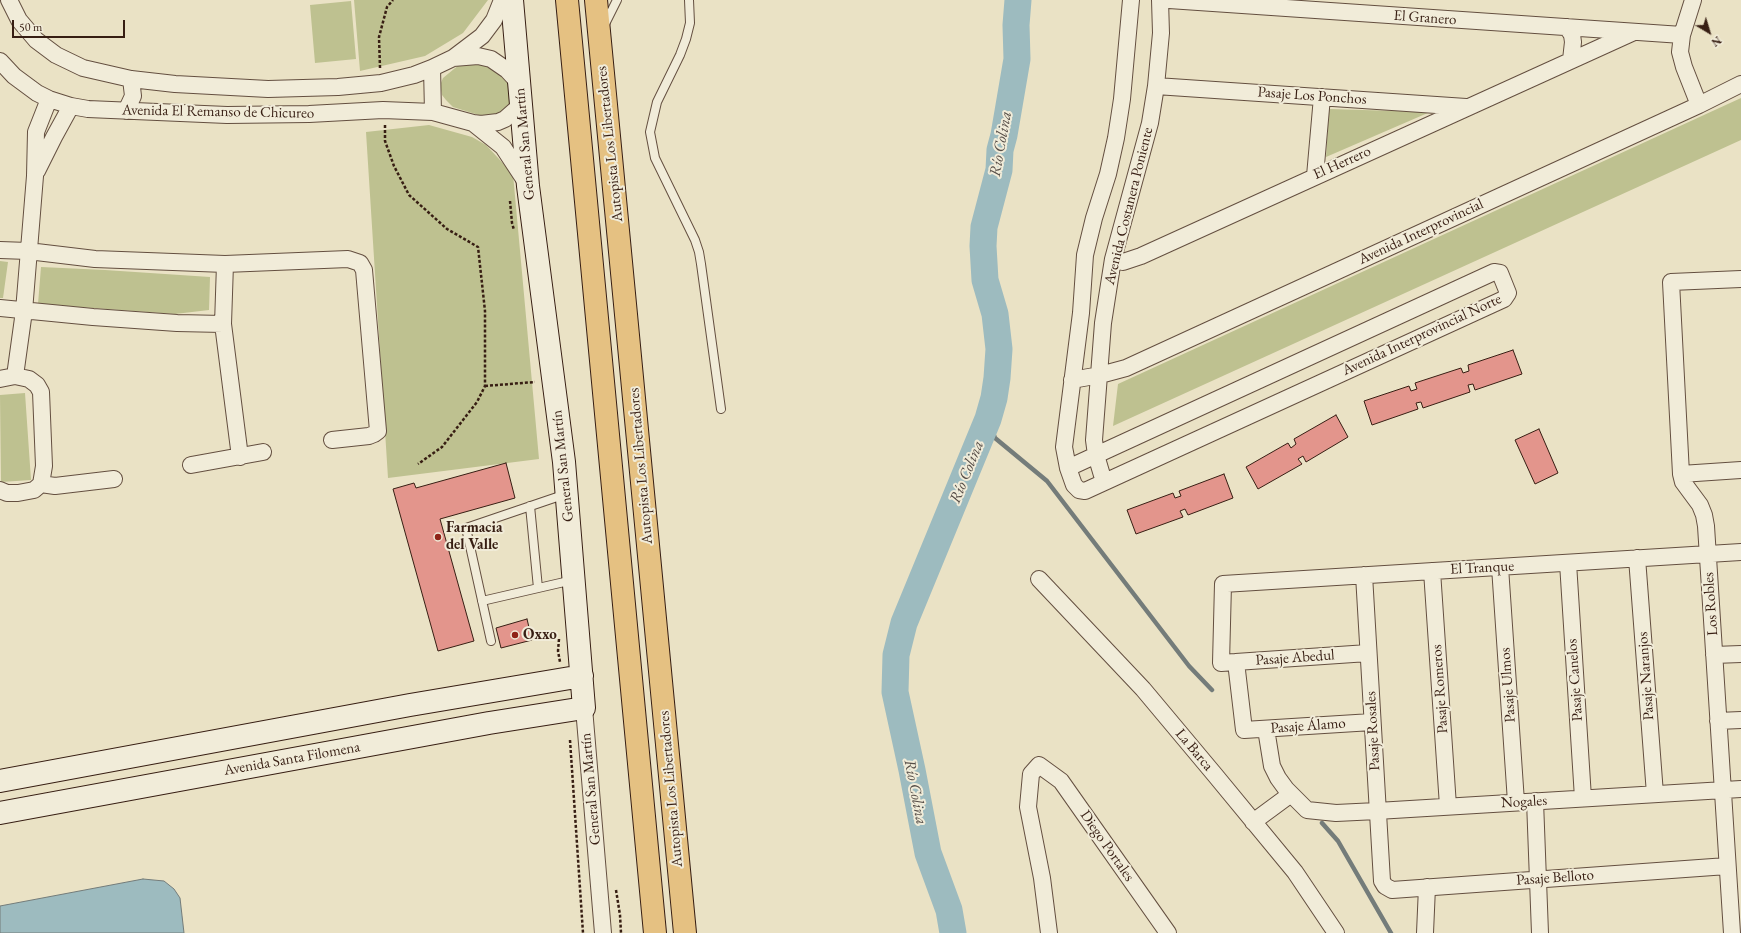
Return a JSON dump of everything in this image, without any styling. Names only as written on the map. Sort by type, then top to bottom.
[{"type":"highway","name":"Autopista Los Libertadores","points":[[567,0],[655,933]]},
{"type":"highway","name":"Autopista Los Libertadores","points":[[596,0],[685,933]]},
{"type":"street","name":"Avenida El Remanso de Chicureo","points":[[9,0],[19,20],[36,40],[56,55],[83,68],[131,78],[208,87],[268,89],[338,87],[381,83],[414,75],[453,58],[482,36],[494,20],[502,0]]},
{"type":"street","name":"General San Martín","points":[[512,0],[521,94],[519,190],[554,380],[566,494],[603,933]]},
{"type":"street","name":"Avenida Costanera Poniente","points":[[1068,468],[1064,447],[1082,314],[1085,255],[1094,218],[1108,174],[1116,138],[1122,99],[1131,0]]},
{"type":"street","name":"Avenida Costanera Poniente","points":[[1104,482],[1096,455],[1094,440],[1104,323],[1113,259],[1145,145],[1156,86],[1161,33],[1160,0]]},
{"type":"street","name":"El Granero","points":[[1169,0],[1682,35]]},
{"type":"street","points":[[1693,0],[1682,35],[1680,52],[1684,67],[1699,105]]},
{"type":"street","points":[[1567,28],[1572,35],[1573,42],[1571,60]]},
{"type":"street","name":"El Herrero","points":[[1113,259],[1123,262],[1141,256],[1634,32]]},
{"type":"street","name":"Avenida El Remanso de Chicureo","points":[[0,61],[25,85],[49,99],[71,106],[126,111],[235,115],[309,114],[383,110],[433,112],[473,123],[498,122],[511,114],[521,94],[507,70],[491,59],[471,56],[453,58]]},
{"type":"street","points":[[432,68],[433,112]]},
{"type":"street","points":[[126,111],[133,96],[131,78]]},
{"type":"street","name":"Avenida Interprovincial","points":[[1072,380],[1126,368],[1699,105],[1741,84]]},
{"type":"street","name":"Pasaje Los Ponchos","points":[[1156,86],[1468,107]]},
{"type":"street","points":[[1315,176],[1322,97]]},
{"type":"street","points":[[0,490],[7,493],[18,493],[34,490],[41,484],[44,466],[41,392],[37,384],[29,379],[8,377],[24,311],[35,176],[36,132],[49,99]]},
{"type":"street","points":[[35,176],[71,106]]},
{"type":"street","name":"Avenida El Remanso de Chicureo","points":[[473,123],[503,148],[513,160],[519,190]]},
{"type":"street","points":[[0,250],[28,251],[95,259],[225,264],[348,259],[360,263],[364,270],[378,431],[369,436],[332,440]]},
{"type":"street","points":[[225,264],[223,324],[240,457]]},
{"type":"street","name":"Avenida Interprovincial Norte","points":[[1494,272],[1500,272],[1508,293],[1504,299],[1085,491],[1079,490],[1074,485],[1068,468],[1096,455],[1494,272]]},
{"type":"street","name":"Los Robles","points":[[1732,933],[1708,554],[1704,515],[1700,505],[1683,482],[1681,474],[1671,282],[1741,279]]},
{"type":"street","points":[[0,308],[177,323],[223,324]]},
{"type":"street","points":[[191,465],[263,452]]},
{"type":"street","points":[[1681,474],[1741,470]]},
{"type":"street","points":[[41,484],[55,486],[114,479]]},
{"type":"street","name":"El Tranque","points":[[1228,663],[1223,584],[1741,552]]},
{"type":"street","name":"Pasaje Naranjos","points":[[1637,558],[1655,794]]},
{"type":"street","name":"Pasaje Canelos","points":[[1568,563],[1583,798]]},
{"type":"street","name":"Pasaje Ulmos","points":[[1500,567],[1516,802]]},
{"type":"street","name":"Pasaje Romeros","points":[[1432,571],[1448,806]]},
{"type":"street","name":"Pasaje Rosales","points":[[1364,575],[1377,811],[1382,881],[1385,886]]},
{"type":"street","name":"La Barca","points":[[1039,579],[1143,689],[1295,872],[1336,933]]},
{"type":"street","name":"Pasaje Abedul","points":[[1228,663],[1368,653]]},
{"type":"street","points":[[1714,655],[1741,654]]},
{"type":"street","name":"Pasaje Álamo","points":[[1228,663],[1244,730],[1372,722]]},
{"type":"street","name":"Avenida Santa Filomena","points":[[0,781],[410,705],[582,676]]},
{"type":"street","name":"Avenida Santa Filomena","points":[[0,813],[482,724],[584,708]]},
{"type":"street","points":[[1718,721],[1741,720]]},
{"type":"street","points":[[1253,822],[1291,794],[1278,778],[1272,766],[1266,729]]},
{"type":"street","name":"Diego Portales","points":[[1049,933],[1042,878],[1028,807],[1031,774],[1039,765],[1061,781],[1168,933]]},
{"type":"street","name":"Nogales","points":[[1291,794],[1307,810],[1336,813],[1741,789]]},
{"type":"street","points":[[1535,801],[1540,933]]},
{"type":"street","name":"Pasaje Belloto","points":[[1385,886],[1392,890],[1727,866]]},
{"type":"street","points":[[1425,933],[1427,887]]},
{"type":"lane","points":[[600,42],[605,25],[618,0]]},
{"type":"lane","points":[[689,0],[690,23],[686,39],[680,55],[657,102],[650,132],[655,158],[695,240],[700,258],[721,409]]},
{"type":"lane","points":[[491,641],[466,528],[566,494]]},
{"type":"lane","points":[[530,506],[538,588]]},
{"type":"lane","points":[[482,600],[573,580]]},
{"type":"path","points":[[381,83],[378,37],[387,7],[393,0]]},
{"type":"path","points":[[383,110],[385,141],[394,166],[409,195],[447,229],[478,247],[485,311],[485,386],[477,402],[442,448],[418,464]]},
{"type":"path","points":[[517,236],[512,223],[519,190]]},
{"type":"path","points":[[485,386],[554,380]]},
{"type":"path","points":[[557,681],[561,666],[558,651],[559,636]]},
{"type":"path","points":[[570,737],[583,933]]},
{"type":"green space","points":[[354,0],[488,0],[463,33],[425,56],[360,71]]},
{"type":"green space","points":[[351,1],[356,59],[315,63],[310,5]]},
{"type":"green space","points":[[460,64],[489,64],[508,81],[511,101],[505,112],[488,118],[453,107],[442,95],[440,85],[443,78]]},
{"type":"green space","points":[[1741,98],[1741,140],[1113,426],[1118,384]]},
{"type":"green space","points":[[1329,109],[1430,112],[1326,157]]},
{"type":"green space","points":[[429,125],[472,137],[486,145],[513,174],[539,459],[388,478],[366,132]]},
{"type":"green space","points":[[0,261],[8,262],[3,298],[0,298]]},
{"type":"green space","points":[[41,267],[210,277],[209,310],[175,314],[38,304]]},
{"type":"green space","points":[[25,393],[31,480],[1,482],[0,395]]},
{"type":"water","points":[[143,879],[164,881],[174,889],[180,898],[184,933],[0,933],[0,906]]},
{"type":"building","points":[[1513,350],[1522,374],[1475,390],[1473,384],[1468,385],[1470,392],[1423,408],[1421,402],[1416,403],[1418,409],[1372,425],[1364,401],[1409,386],[1411,391],[1417,389],[1415,383],[1461,368],[1463,373],[1469,371],[1468,365]]},
{"type":"building","points":[[1336,415],[1348,437],[1306,462],[1303,456],[1298,459],[1302,464],[1258,489],[1246,467],[1288,443],[1291,448],[1296,444],[1294,439]]},
{"type":"building","points":[[1539,429],[1558,473],[1535,484],[1515,440]]},
{"type":"building","points":[[506,463],[515,498],[440,519],[474,641],[438,651],[393,489],[414,483],[416,488]]},
{"type":"building","points":[[1224,474],[1233,498],[1188,515],[1185,509],[1180,511],[1183,517],[1136,534],[1127,510],[1173,493],[1175,498],[1181,496],[1179,491]]},
{"type":"building","points":[[527,619],[532,640],[501,648],[496,628]]},
{"type":"waterway","name":"Río Colina","points":[[953,933],[949,910],[928,853],[895,692],[896,655],[904,623],[988,419],[994,398],[999,349],[995,314],[985,280],[983,246],[984,227],[999,170],[1000,150],[1017,59],[1016,25],[1018,0]]},
{"type":"waterway","points":[[988,419],[995,438],[1047,481],[1189,666],[1212,690]]},
{"type":"waterway","points":[[1322,823],[1338,841],[1391,933]]},
{"type":"place","name":"Farmacia del Valle","points":[[438,537]]},
{"type":"place","name":"Oxxo","points":[[515,635]]}]
